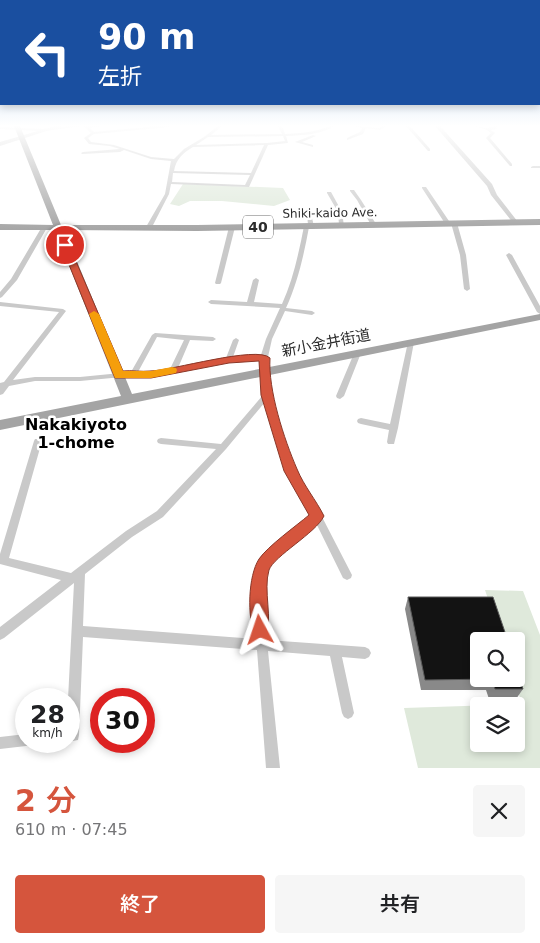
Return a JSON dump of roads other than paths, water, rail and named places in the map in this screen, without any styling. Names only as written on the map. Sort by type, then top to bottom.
[{"type":"main road","points":[[32,162],[128,399]]},
{"type":"main road","name":"Shiki-kaido Ave.","points":[[0,227],[232,227],[540,222]]},
{"type":"main road","name":"新小金井街道","points":[[0,425],[540,317]]},
{"type":"street","points":[[149,227],[167,194],[174,162]]},
{"type":"street","points":[[169,184],[247,186],[258,162]]},
{"type":"street","points":[[469,162],[490,185],[494,195],[516,223]]},
{"type":"street","points":[[508,162],[511,165]]},
{"type":"street","points":[[533,167],[539,165]]},
{"type":"street","points":[[171,172],[252,174]]},
{"type":"street","points":[[424,188],[451,223],[463,255],[467,289]]},
{"type":"street","points":[[352,191],[373,224]]},
{"type":"street","points":[[329,193],[340,212],[342,225]]},
{"type":"street","points":[[309,214],[309,226],[302,251],[284,307],[264,358],[264,372],[267,395],[291,471],[317,516],[347,575]]},
{"type":"street","points":[[0,296],[14,280],[45,226]]},
{"type":"street","points":[[218,283],[232,227]]},
{"type":"street","points":[[509,255],[540,312]]},
{"type":"street","points":[[250,304],[256,280]]},
{"type":"street","points":[[211,302],[284,307],[312,313]]},
{"type":"street","points":[[0,304],[63,311],[3,384],[0,392]]},
{"type":"street","points":[[133,374],[155,335],[213,339]]},
{"type":"street","points":[[173,370],[188,338]]},
{"type":"street","points":[[229,360],[236,340]]},
{"type":"street","points":[[391,442],[410,342]]},
{"type":"street","points":[[340,396],[358,353]]},
{"type":"street","points":[[3,384],[35,379],[80,379],[133,374],[151,375],[229,360],[264,358]]},
{"type":"street","points":[[0,634],[76,574],[160,514],[223,447],[267,395]]},
{"type":"street","points":[[362,421],[394,428]]},
{"type":"street","points":[[38,441],[1,561],[76,574]]},
{"type":"street","points":[[161,442],[223,447]]},
{"type":"street","points":[[273,768],[258,602],[261,571],[266,562],[317,516]]},
{"type":"street","points":[[75,688],[77,631],[76,574]]},
{"type":"street","points":[[77,631],[365,653]]},
{"type":"street","points":[[335,650],[348,713]]},
{"type":"street","points":[[0,743],[15,741]]},
{"type":"district","name":"Nakakiyoto 1-chome","points":[[76,433]]}]
